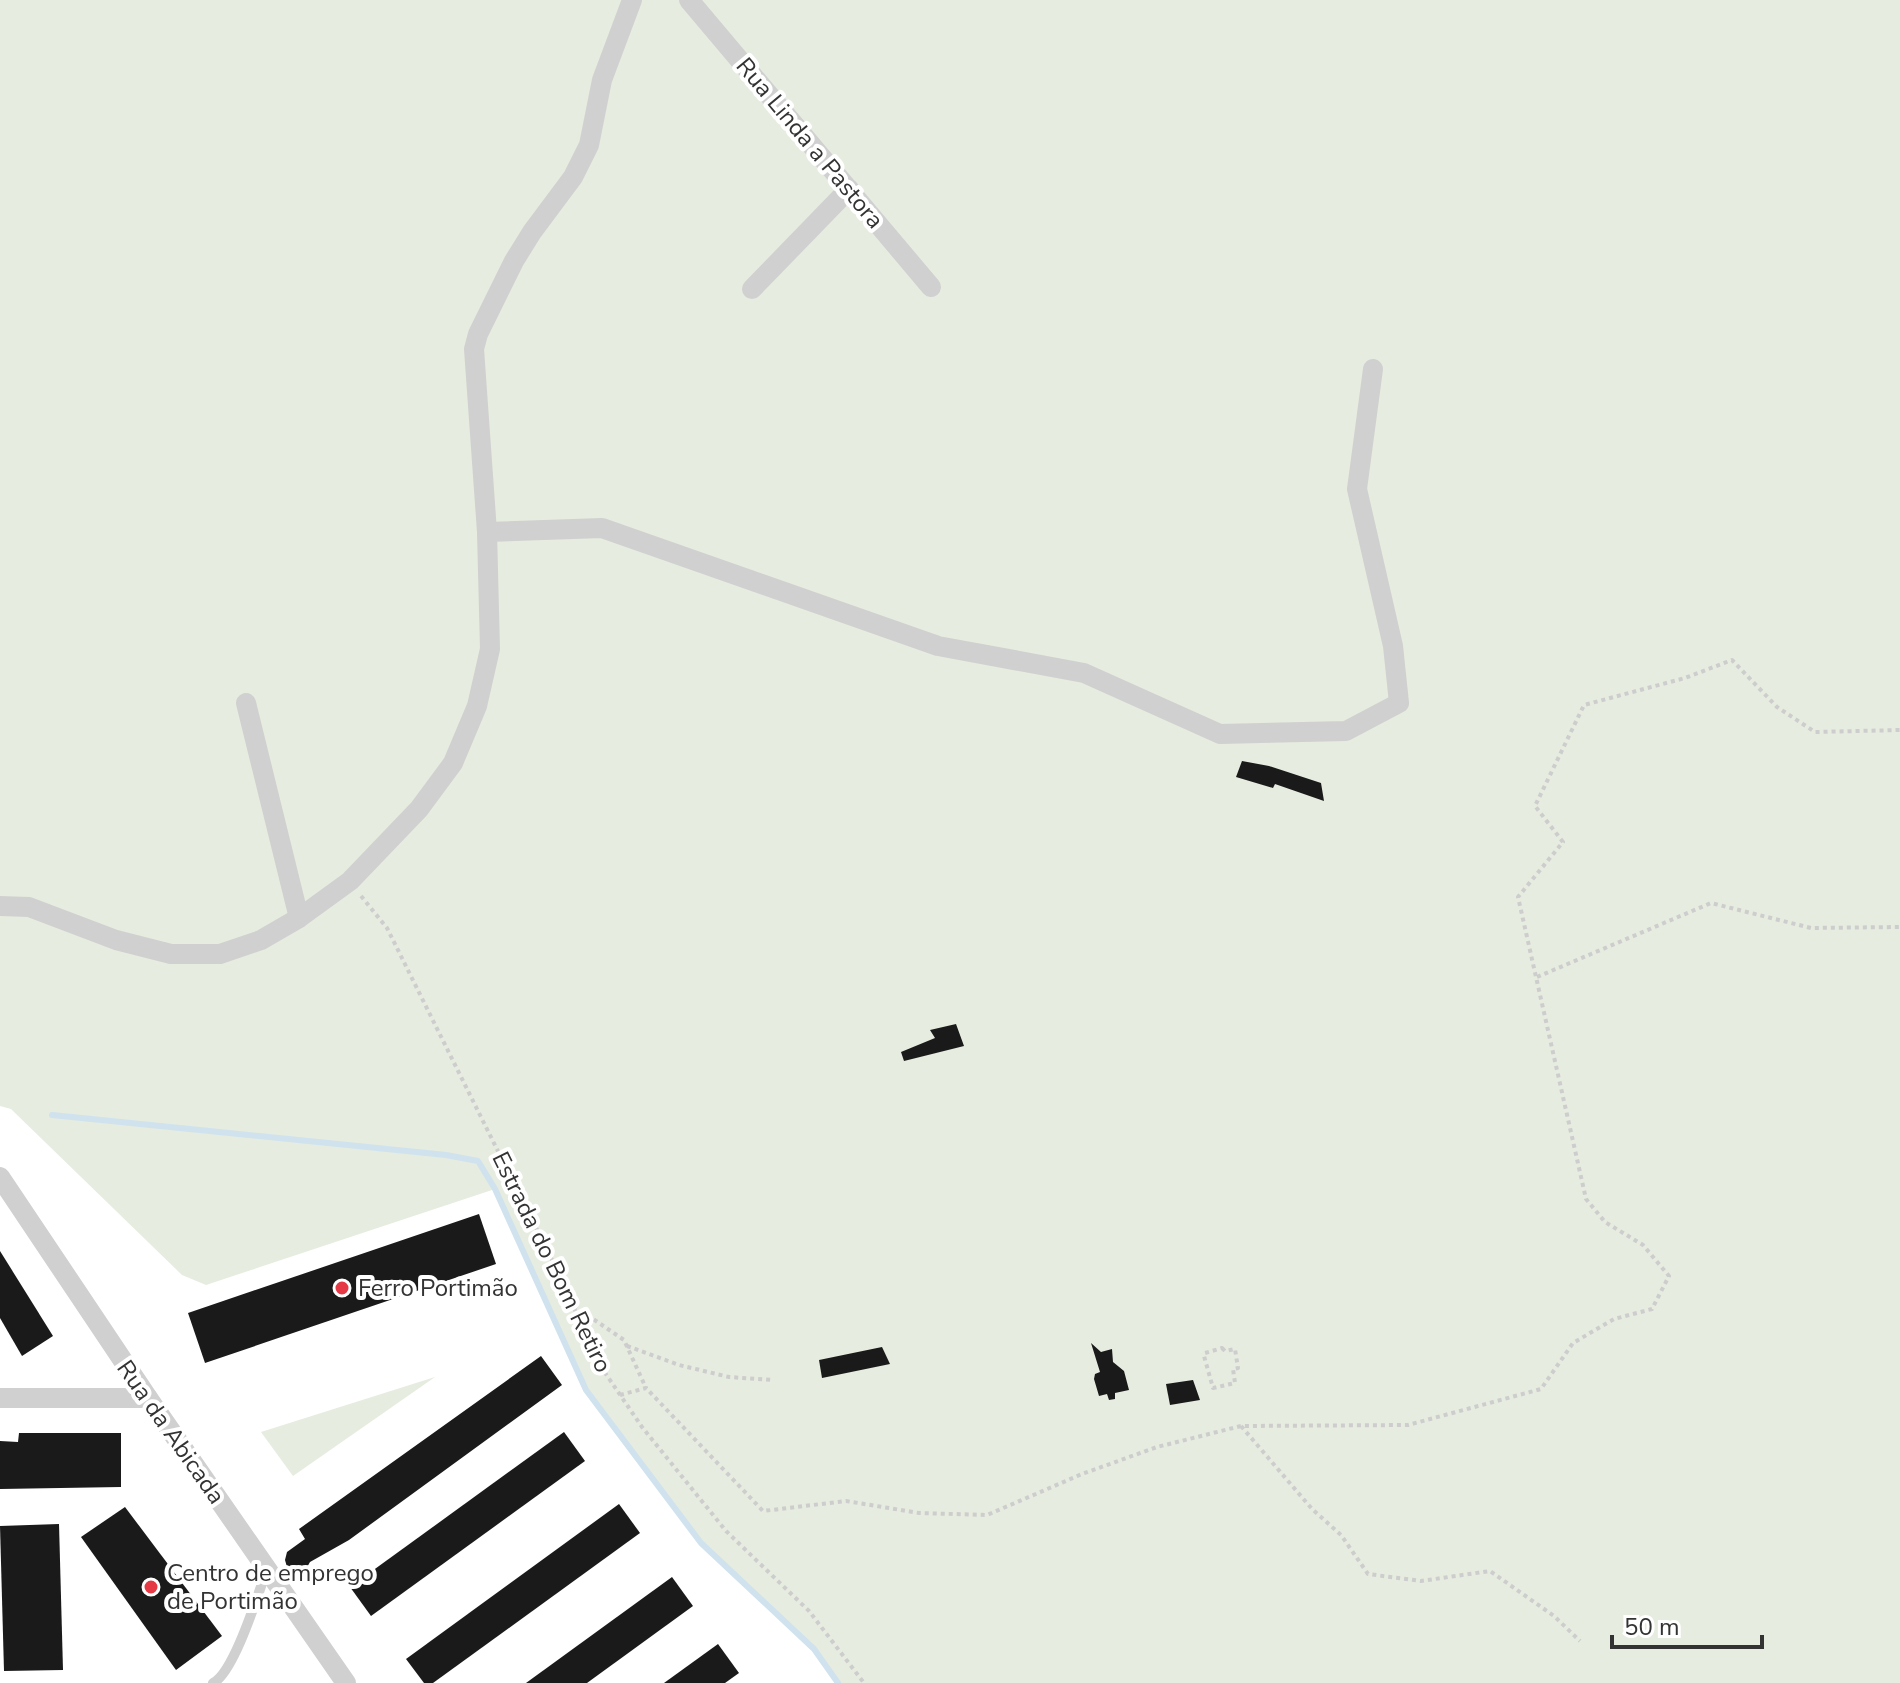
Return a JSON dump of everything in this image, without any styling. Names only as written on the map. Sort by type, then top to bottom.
[{"type":"street","points":[[0,906],[29,907],[116,940],[171,954],[220,954],[261,940],[299,918],[350,881],[419,809],[453,763],[477,706],[490,649],[487,532],[473,362],[478,334],[514,261],[573,177],[589,145],[602,80],[632,0]]},
{"type":"street","name":"Rua Linda a Pastora","points":[[689,0],[931,287]]},
{"type":"street","points":[[752,289],[849,189]]},
{"type":"street","points":[[487,532],[602,528],[938,646],[1084,673],[1220,734],[1346,731],[1399,703],[1393,646],[1357,489],[1373,369]]},
{"type":"street","points":[[246,703],[299,918]]},
{"type":"street","name":"Rua da Abicada","points":[[0,1177],[148,1398],[346,1683]]},
{"type":"street","points":[[0,1398],[148,1398]]},
{"type":"lane","points":[[213,1683],[223,1679],[267,1569]]},
{"type":"path","points":[[573,1304],[624,1340],[646,1388],[763,1511],[846,1501],[919,1513],[987,1515],[1082,1474],[1157,1447],[1241,1426],[1408,1425],[1541,1389],[1573,1343],[1614,1319],[1652,1309],[1669,1276],[1643,1245],[1605,1222],[1586,1199],[1518,897],[1563,842],[1535,806],[1584,705],[1685,678],[1732,660],[1777,707],[1815,732],[1900,730]]},
{"type":"path","name":"Estrada do Bom Retiro","points":[[350,881],[387,928],[573,1304],[597,1361],[642,1427],[726,1531],[809,1611],[864,1683]]},
{"type":"path","points":[[1536,977],[1711,903],[1811,928],[1900,927]]},
{"type":"path","points":[[627,1346],[679,1365],[729,1377],[772,1380]]},
{"type":"path","points":[[1222,1348],[1225,1351],[1235,1349],[1238,1368],[1233,1369],[1232,1373],[1235,1383],[1216,1387],[1213,1388],[1208,1376],[1205,1353],[1222,1348]]},
{"type":"path","points":[[620,1395],[646,1388]]},
{"type":"path","points":[[1241,1426],[1312,1509],[1341,1535],[1368,1574],[1421,1581],[1490,1571],[1554,1616],[1580,1641]]},
{"type":"shaded area","points":[[0,0],[1900,0],[1900,1683],[838,1683],[814,1649],[701,1543],[586,1390],[495,1189],[206,1285],[182,1275],[11,1109],[0,1106]]},
{"type":"shaded area","points":[[435,1377],[293,1476],[261,1432]]},
{"type":"building","points":[[1242,761],[1269,766],[1321,783],[1324,801],[1275,784],[1273,788],[1236,777]]},
{"type":"building","points":[[956,1024],[964,1046],[904,1061],[901,1052],[935,1038],[930,1030]]},
{"type":"building","name":"Ferro Portimão","points":[[479,1214],[496,1264],[205,1363],[188,1313]]},
{"type":"building","points":[[0,1251],[53,1336],[22,1356],[0,1318]]},
{"type":"building","points":[[1091,1343],[1101,1352],[1112,1349],[1113,1362],[1124,1371],[1129,1390],[1115,1393],[1115,1399],[1109,1400],[1107,1394],[1099,1396],[1094,1379],[1095,1374],[1100,1372]]},
{"type":"building","points":[[882,1347],[890,1364],[822,1378],[819,1360]]},
{"type":"building","points":[[541,1356],[562,1385],[349,1540],[310,1562],[306,1569],[294,1571],[287,1567],[287,1552],[305,1539],[299,1529]]},
{"type":"building","points":[[1193,1380],[1200,1400],[1170,1405],[1166,1384]]},
{"type":"building","points":[[564,1432],[585,1461],[371,1616],[350,1587]]},
{"type":"building","points":[[19,1433],[121,1433],[121,1487],[0,1489],[0,1441],[18,1442]]},
{"type":"building","points":[[619,1504],[640,1533],[433,1683],[424,1683],[406,1659]]},
{"type":"building","name":"Centro de emprego de Portimão","points":[[125,1507],[222,1636],[176,1670],[81,1537]]},
{"type":"building","points":[[59,1524],[63,1670],[4,1671],[0,1526]]},
{"type":"building","points":[[672,1577],[693,1606],[587,1683],[526,1683]]},
{"type":"building","points":[[718,1644],[739,1673],[725,1683],[664,1683]]},
{"type":"waterway","points":[[52,1115],[446,1155],[478,1161],[495,1189],[586,1390],[701,1543],[814,1649],[838,1683]]},
{"type":"place","name":"Ferro Portimão","points":[[342,1288]]},
{"type":"place","name":"Centro de emprego de Portimão","points":[[151,1587]]}]
